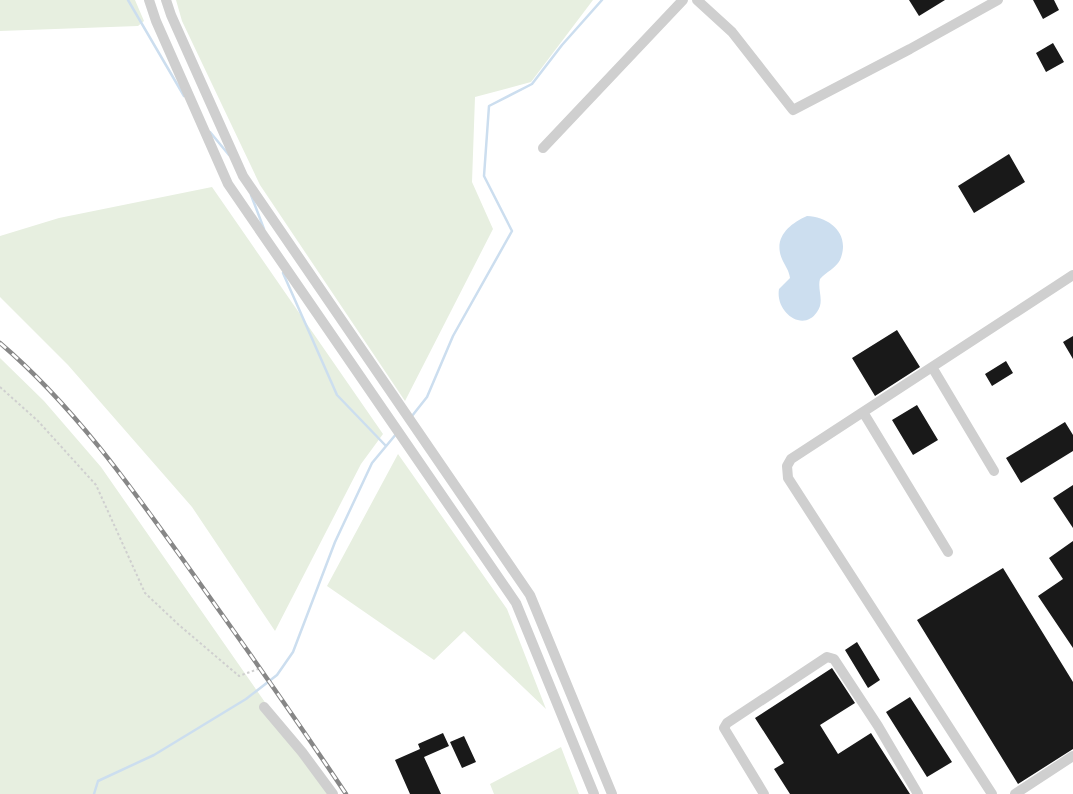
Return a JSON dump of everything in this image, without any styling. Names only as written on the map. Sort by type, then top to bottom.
[{"type":"street","points":[[150,0],[156,21],[228,184],[516,603],[594,794]]},
{"type":"street","points":[[166,0],[242,176],[530,595],[612,794]]},
{"type":"street","points":[[543,148],[683,0]]},
{"type":"street","points":[[697,0],[732,32],[793,110],[910,50],[998,0]]},
{"type":"street","points":[[992,794],[788,478],[787,466],[791,459],[1073,275]]},
{"type":"street","points":[[932,367],[994,471]]},
{"type":"street","points":[[863,412],[948,552]]},
{"type":"street","points":[[764,794],[724,728],[727,723],[827,657],[834,658],[878,726],[918,794]]},
{"type":"street","points":[[264,707],[302,752],[333,794]]},
{"type":"street","points":[[1014,794],[1073,756]]},
{"type":"path","points":[[0,387],[38,421],[96,485],[145,593],[179,626],[239,676],[261,668]]},
{"type":"green space","points":[[0,0],[135,0],[144,21],[138,26],[0,31]]},
{"type":"green space","points":[[176,0],[593,0],[531,82],[475,97],[472,182],[493,229],[405,401],[260,185],[182,21]]},
{"type":"green space","points":[[212,187],[383,434],[361,464],[275,631],[192,507],[68,365],[0,297],[0,236],[59,218]]},
{"type":"green space","points":[[0,358],[44,401],[101,467],[329,794],[0,794]]},
{"type":"green space","points":[[398,454],[507,609],[546,709],[464,631],[434,660],[327,586]]},
{"type":"green space","points":[[561,747],[579,794],[494,794],[490,784]]},
{"type":"water","points":[[807,216],[823,220],[836,229],[843,242],[843,251],[838,263],[820,279],[821,300],[817,312],[811,318],[798,320],[786,312],[781,305],[779,297],[779,289],[790,278],[782,259],[780,245],[784,233],[794,223]]},
{"type":"building","points":[[909,0],[945,0],[919,16]]},
{"type":"building","points":[[1033,0],[1054,0],[1059,10],[1043,19]]},
{"type":"building","points":[[1053,43],[1064,62],[1046,72],[1036,53]]},
{"type":"building","points":[[1009,154],[1025,182],[974,213],[958,186]]},
{"type":"building","points":[[897,330],[920,367],[875,396],[852,358]]},
{"type":"building","points":[[1073,336],[1073,359],[1063,342]]},
{"type":"building","points":[[1006,361],[1013,373],[992,386],[985,374]]},
{"type":"building","points":[[917,405],[938,440],[913,455],[892,420]]},
{"type":"building","points":[[1065,422],[1073,435],[1073,451],[1021,483],[1006,458]]},
{"type":"building","points":[[1073,485],[1073,528],[1053,498]]},
{"type":"building","points":[[1073,541],[1073,648],[1038,596],[1063,579],[1049,558]]},
{"type":"building","points":[[1003,568],[1073,682],[1073,749],[1018,784],[917,620]]},
{"type":"building","points":[[857,642],[880,680],[868,688],[845,650]]},
{"type":"building","points":[[832,668],[855,703],[820,725],[838,754],[871,733],[910,794],[790,794],[774,769],[784,763],[755,718]]},
{"type":"building","points":[[910,697],[952,762],[927,777],[886,712]]},
{"type":"building","points":[[443,733],[449,746],[424,757],[441,794],[410,794],[395,760],[420,749],[418,744]]},
{"type":"building","points":[[464,736],[476,762],[462,768],[450,742]]},
{"type":"waterway","points":[[128,0],[184,96]]},
{"type":"waterway","points":[[412,416],[427,397],[453,336],[512,231],[484,176],[489,106],[532,84],[562,45],[602,0]]},
{"type":"waterway","points":[[210,132],[229,155]]},
{"type":"waterway","points":[[251,195],[264,229]]},
{"type":"waterway","points":[[283,273],[337,395],[386,446]]},
{"type":"waterway","points":[[94,794],[98,781],[154,755],[246,699],[277,675],[293,652],[335,542],[372,463],[397,433]]},
{"type":"railway","points":[[0,343],[28,368],[79,422],[125,480],[250,654],[346,794]]}]
